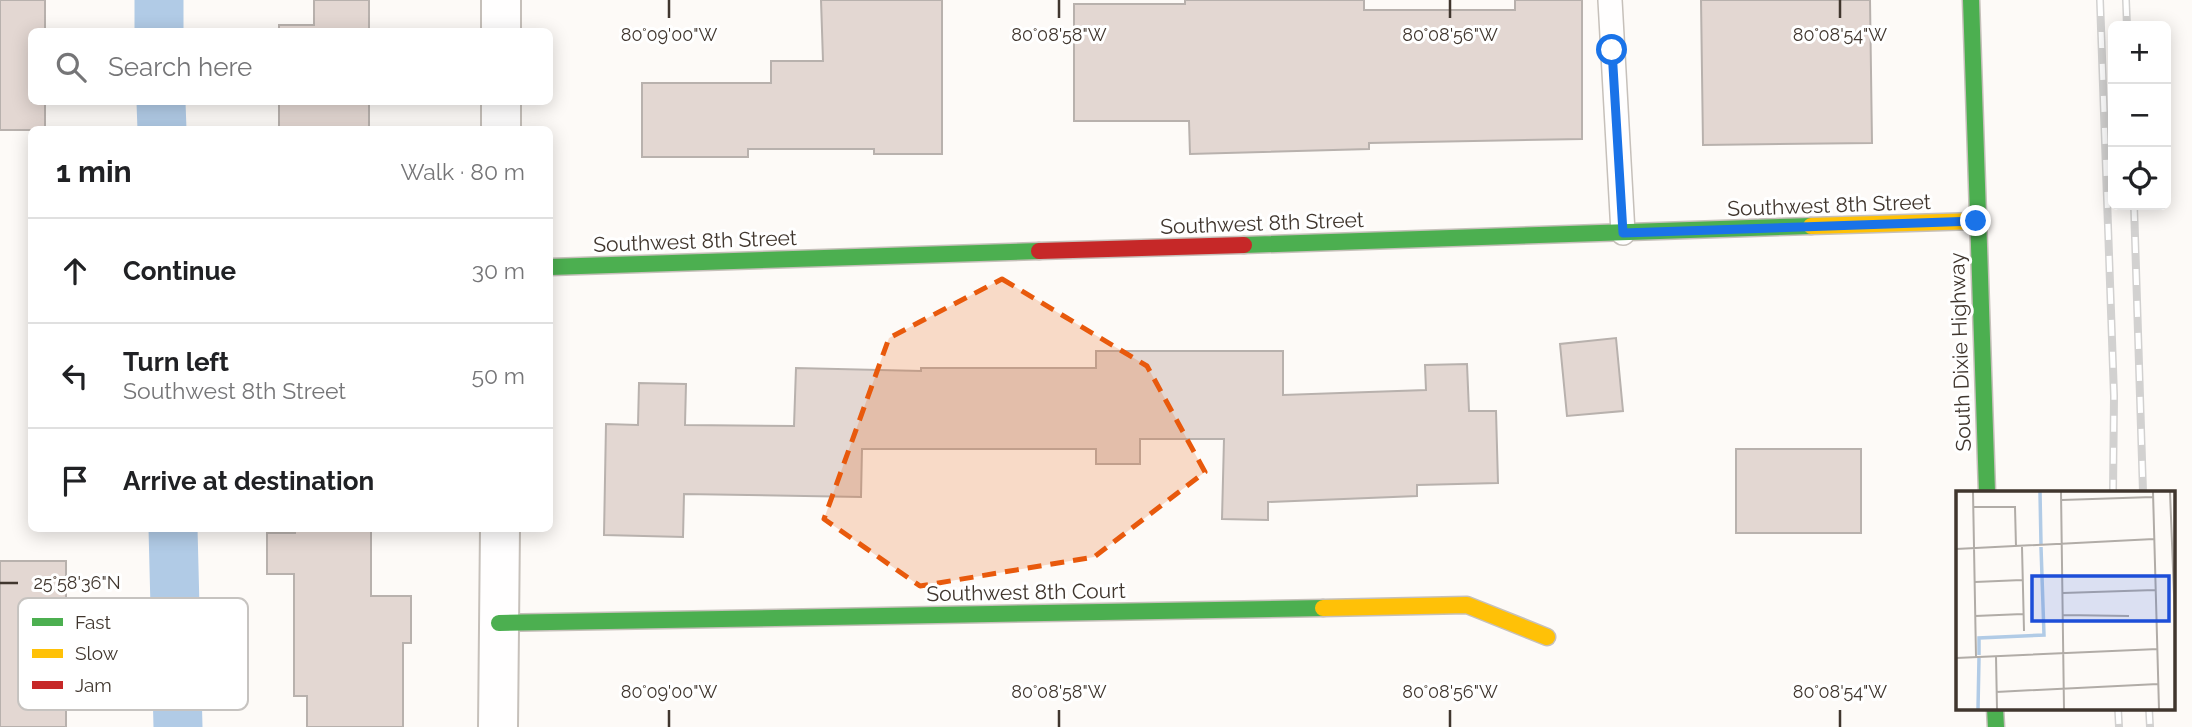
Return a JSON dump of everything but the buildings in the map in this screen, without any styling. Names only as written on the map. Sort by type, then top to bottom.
[{"type":"street","points":[[501,0],[501,28]]},
{"type":"street","name":"South Dixie Highway","points":[[1971,0],[1976,221],[1987,491]]},
{"type":"street","points":[[501,105],[501,126]]},
{"type":"street","name":"Southwest 8th Street","points":[[553,267],[1976,221]]},
{"type":"street","points":[[498,727],[500,532]]},
{"type":"street","name":"Southwest 8th Court","points":[[499,623],[1466,605],[1547,637]]},
{"type":"lane","points":[[1611,0],[1623,233]]},
{"type":"highlighted area","points":[[1002,279],[1147,366],[1205,472],[1094,557],[920,586],[824,519],[889,338]]},
{"type":"waterway","points":[[159,0],[159,28]]},
{"type":"waterway","points":[[161,105],[162,126]]},
{"type":"waterway","points":[[173,532],[175,598]]},
{"type":"waterway","points":[[178,710],[178,727]]},
{"type":"railway","points":[[2100,0],[2114,396],[2113,491]]},
{"type":"railway","points":[[2126,0],[2127,21]]},
{"type":"railway","points":[[2134,210],[2143,491]]},
{"type":"railway","points":[[2118,710],[2119,727]]},
{"type":"railway","points":[[2149,710],[2150,727]]},
{"type":"traffic: fast","points":[[1971,0],[1987,491]]},
{"type":"traffic: fast","points":[[1244,245],[1811,226]]},
{"type":"traffic: fast","points":[[553,267],[1039,251]]},
{"type":"traffic: fast","points":[[499,623],[1323,608]]},
{"type":"traffic: fast","points":[[1995,710],[1996,727]]},
{"type":"traffic: slow","points":[[1811,226],[1976,221]]},
{"type":"traffic: slow","points":[[1323,608],[1467,605],[1547,637]]},
{"type":"traffic: jam","points":[[1039,251],[1244,245]]},
{"type":"route","points":[[1612,50],[1623,233],[1976,221]]}]
